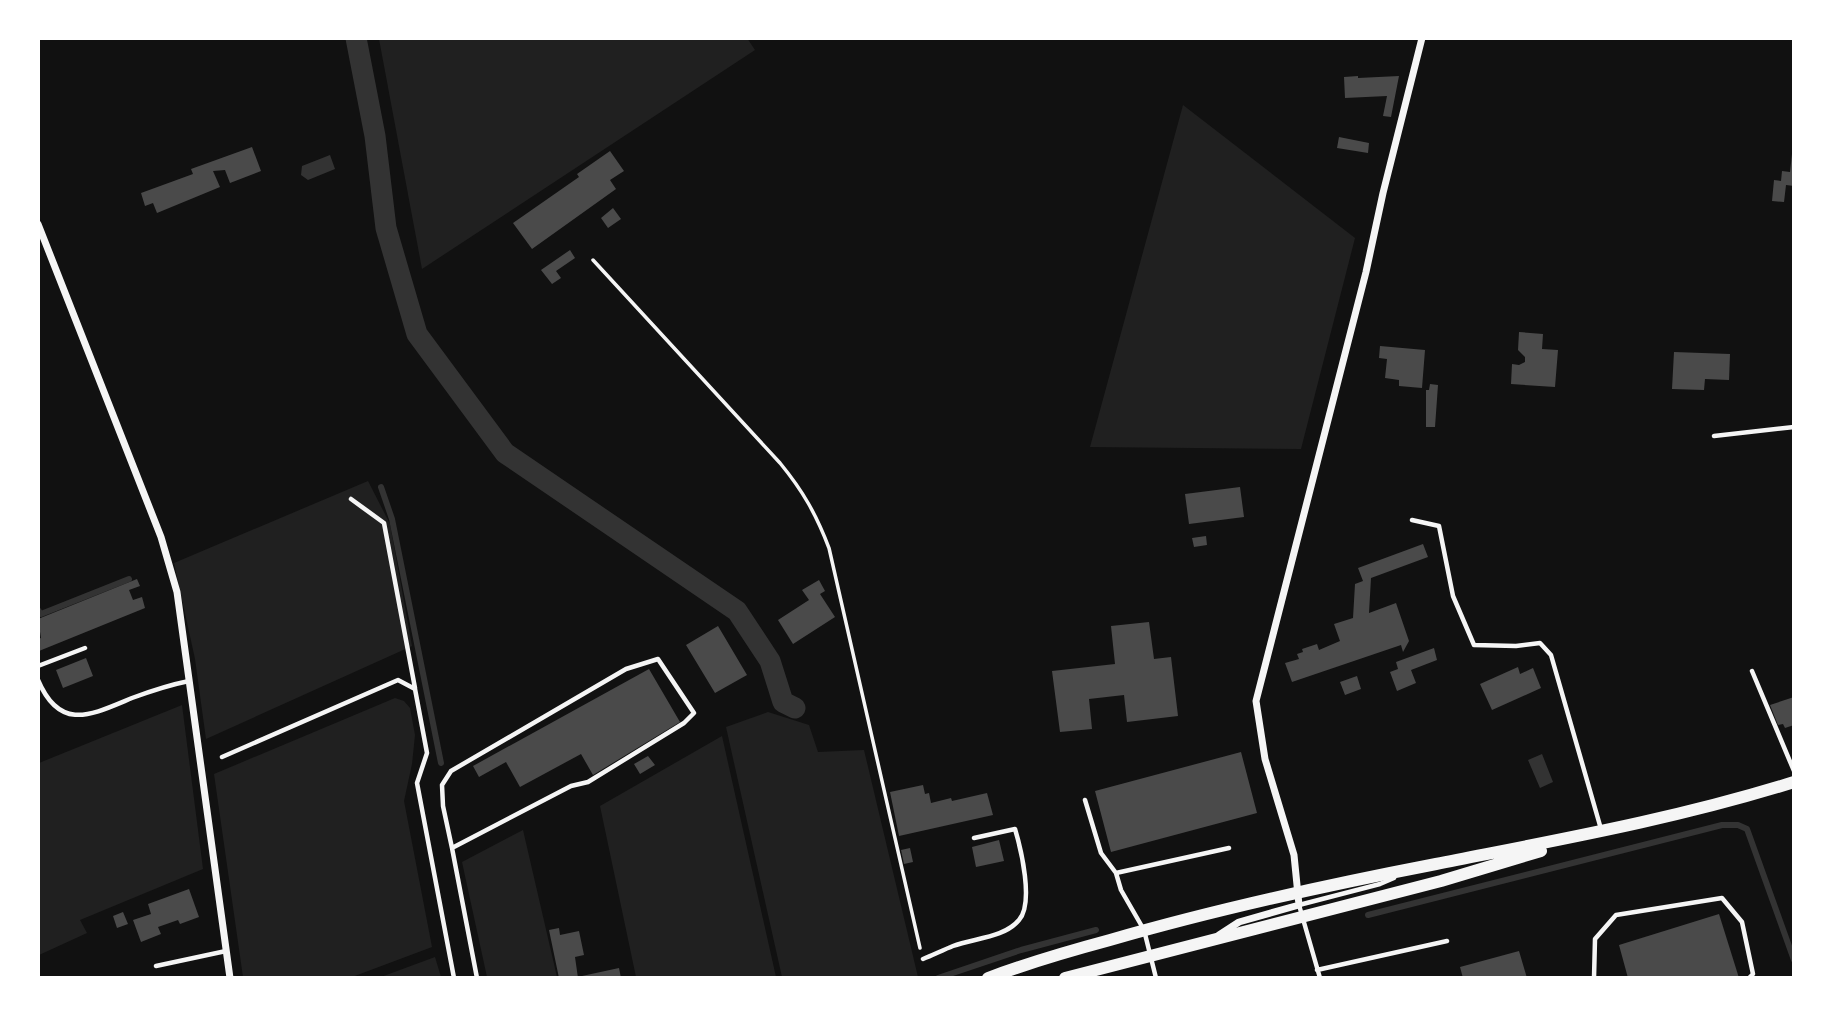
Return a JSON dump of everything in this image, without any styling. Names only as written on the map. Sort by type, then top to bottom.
[{"type":"main road","points":[[988,978],[1023,965],[1144,930],[1441,881],[1602,833],[1742,798],[1794,782]]},
{"type":"main road","points":[[1065,978],[1209,942],[1299,905],[1414,868],[1602,833]]},
{"type":"street","points":[[1299,905],[1294,855],[1265,760],[1256,701],[1366,272],[1382,193],[1422,38]]},
{"type":"street","points":[[38,224],[161,537],[177,592],[230,978]]},
{"type":"lane","points":[[1714,436],[1794,427]]},
{"type":"lane","points":[[352,499],[384,523],[427,753],[417,783],[454,978]]},
{"type":"lane","points":[[1412,520],[1439,526],[1453,596],[1474,645],[1516,646],[1540,643],[1551,655],[1602,833]]},
{"type":"lane","points":[[38,666],[85,648]]},
{"type":"lane","points":[[452,848],[571,786],[588,782],[684,723],[694,713],[658,659],[626,668],[451,771],[442,785],[443,806],[477,978]]},
{"type":"lane","points":[[1752,671],[1794,771]]},
{"type":"lane","points":[[38,680],[46,697],[56,708],[72,716],[89,716],[161,687],[190,681]]},
{"type":"lane","points":[[222,757],[398,680],[415,689]]},
{"type":"lane","points":[[1085,800],[1101,853],[1116,873],[1121,890],[1144,930],[1156,978]]},
{"type":"lane","points":[[923,959],[954,946],[1005,931],[1021,919],[1027,898],[1020,845],[1015,829],[974,838]]},
{"type":"lane","points":[[1116,873],[1230,848]]},
{"type":"lane","points":[[1594,978],[1595,939],[1616,915],[1722,898],[1742,922],[1753,974],[1749,978]]},
{"type":"lane","points":[[1299,905],[1320,978]]},
{"type":"lane","points":[[1317,970],[1447,941]]},
{"type":"lane","points":[[156,966],[226,951]]},
{"type":"path","points":[[593,260],[780,463],[801,489],[818,518],[831,559],[923,959]]},
{"type":"shaded area","points":[[747,38],[755,50],[422,269],[379,39]]},
{"type":"shaded area","points":[[1183,105],[1355,238],[1301,449],[1090,447]]},
{"type":"shaded area","points":[[330,155],[335,169],[308,180],[301,175],[302,166]]},
{"type":"shaded area","points":[[368,481],[390,524],[412,646],[206,739],[195,659],[174,563]]},
{"type":"shaded area","points":[[395,698],[404,701],[410,708],[415,735],[404,801],[432,947],[352,977],[243,977],[214,774]]},
{"type":"shaded area","points":[[182,705],[203,869],[80,920],[87,933],[39,955],[39,763]]},
{"type":"shaded area","points":[[768,712],[809,725],[818,752],[864,750],[918,977],[782,977],[726,727]]},
{"type":"shaded area","points":[[722,736],[776,977],[636,977],[600,806]]},
{"type":"shaded area","points":[[1542,754],[1553,782],[1540,788],[1528,760]]},
{"type":"shaded area","points":[[523,830],[557,977],[487,977],[462,862]]},
{"type":"shaded area","points":[[435,957],[441,977],[381,977]]},
{"type":"building","points":[[1399,76],[1391,117],[1383,116],[1387,96],[1345,98],[1344,77]]},
{"type":"building","points":[[1339,137],[1369,143],[1368,153],[1337,148]]},
{"type":"building","points":[[252,147],[261,171],[230,183],[225,170],[213,171],[220,187],[157,213],[153,203],[145,206],[141,193],[193,174],[191,169]]},
{"type":"building","points":[[610,151],[624,171],[610,180],[616,189],[532,249],[513,223],[579,177],[577,174]]},
{"type":"building","points":[[1792,154],[1794,186],[1786,185],[1784,202],[1772,201],[1774,180],[1781,181],[1782,171],[1790,172]]},
{"type":"building","points":[[613,208],[621,219],[608,228],[601,218]]},
{"type":"building","points":[[570,250],[575,258],[556,271],[561,278],[552,284],[541,270]]},
{"type":"building","points":[[1519,332],[1543,334],[1542,349],[1558,350],[1555,387],[1511,384],[1512,364],[1525,362],[1525,357],[1518,350]]},
{"type":"building","points":[[1380,346],[1425,350],[1422,388],[1399,386],[1399,380],[1385,378],[1387,359],[1379,358]]},
{"type":"building","points":[[1674,352],[1730,354],[1729,380],[1705,379],[1704,390],[1672,389]]},
{"type":"building","points":[[1430,384],[1438,385],[1435,427],[1426,427],[1426,390],[1429,390]]},
{"type":"building","points":[[1240,487],[1244,517],[1189,524],[1185,494]]},
{"type":"building","points":[[1206,536],[1207,545],[1194,547],[1192,538]]},
{"type":"building","points":[[1423,544],[1428,557],[1371,578],[1369,613],[1396,603],[1409,641],[1403,652],[1401,645],[1292,682],[1285,663],[1299,659],[1297,654],[1303,652],[1302,649],[1317,644],[1319,650],[1340,641],[1334,624],[1353,618],[1355,584],[1363,581],[1358,568]]},
{"type":"building","points":[[137,579],[140,586],[129,590],[133,600],[142,597],[145,608],[39,651],[38,639],[41,638],[38,619]]},
{"type":"building","points":[[819,580],[825,591],[820,594],[835,617],[793,644],[778,620],[809,600],[802,590]]},
{"type":"building","points":[[1149,622],[1154,659],[1171,657],[1178,716],[1127,722],[1124,695],[1089,699],[1092,729],[1060,732],[1052,671],[1115,664],[1111,626]]},
{"type":"building","points":[[718,626],[747,675],[715,693],[686,645]]},
{"type":"building","points":[[1434,648],[1437,660],[1411,670],[1416,683],[1397,691],[1390,672],[1398,669],[1396,662]]},
{"type":"building","points":[[86,658],[93,676],[63,688],[56,670]]},
{"type":"building","points":[[1518,667],[1520,674],[1533,668],[1541,688],[1492,710],[1480,684]]},
{"type":"building","points":[[649,669],[680,722],[593,775],[581,754],[520,787],[506,762],[479,777],[473,766]]},
{"type":"building","points":[[1357,676],[1361,689],[1345,695],[1340,682]]},
{"type":"building","points":[[1794,697],[1794,725],[1785,728],[1783,724],[1778,725],[1770,705]]},
{"type":"building","points":[[1241,752],[1257,813],[1111,852],[1095,791]]},
{"type":"building","points":[[648,756],[655,765],[640,774],[634,764]]},
{"type":"building","points":[[923,785],[925,794],[929,793],[931,803],[987,793],[993,815],[899,836],[890,792]]},
{"type":"building","points":[[999,840],[1004,861],[976,867],[972,847]]},
{"type":"building","points":[[910,848],[913,862],[904,864],[901,850]]},
{"type":"building","points":[[189,889],[199,917],[180,924],[178,920],[158,927],[161,934],[141,942],[133,920],[151,914],[148,904]]},
{"type":"building","points":[[123,912],[128,924],[117,928],[113,916]]},
{"type":"building","points":[[1719,914],[1739,978],[1628,978],[1619,945]]},
{"type":"building","points":[[559,928],[560,935],[579,931],[584,955],[575,957],[578,978],[559,978],[549,930]]},
{"type":"building","points":[[1519,951],[1527,978],[1463,978],[1460,967]]},
{"type":"building","points":[[619,968],[621,978],[582,976]]},
{"type":"waterway","points":[[356,38],[375,136],[386,228],[417,334],[505,453],[737,611],[770,661],[783,702],[795,708]]},
{"type":"waterway","points":[[381,487],[392,519],[441,763]]},
{"type":"waterway","points":[[38,610],[41,614],[129,579]]},
{"type":"waterway","points":[[1368,915],[1722,825],[1738,825],[1747,829],[1794,960]]},
{"type":"waterway","points":[[938,978],[1021,950],[1096,930]]}]
